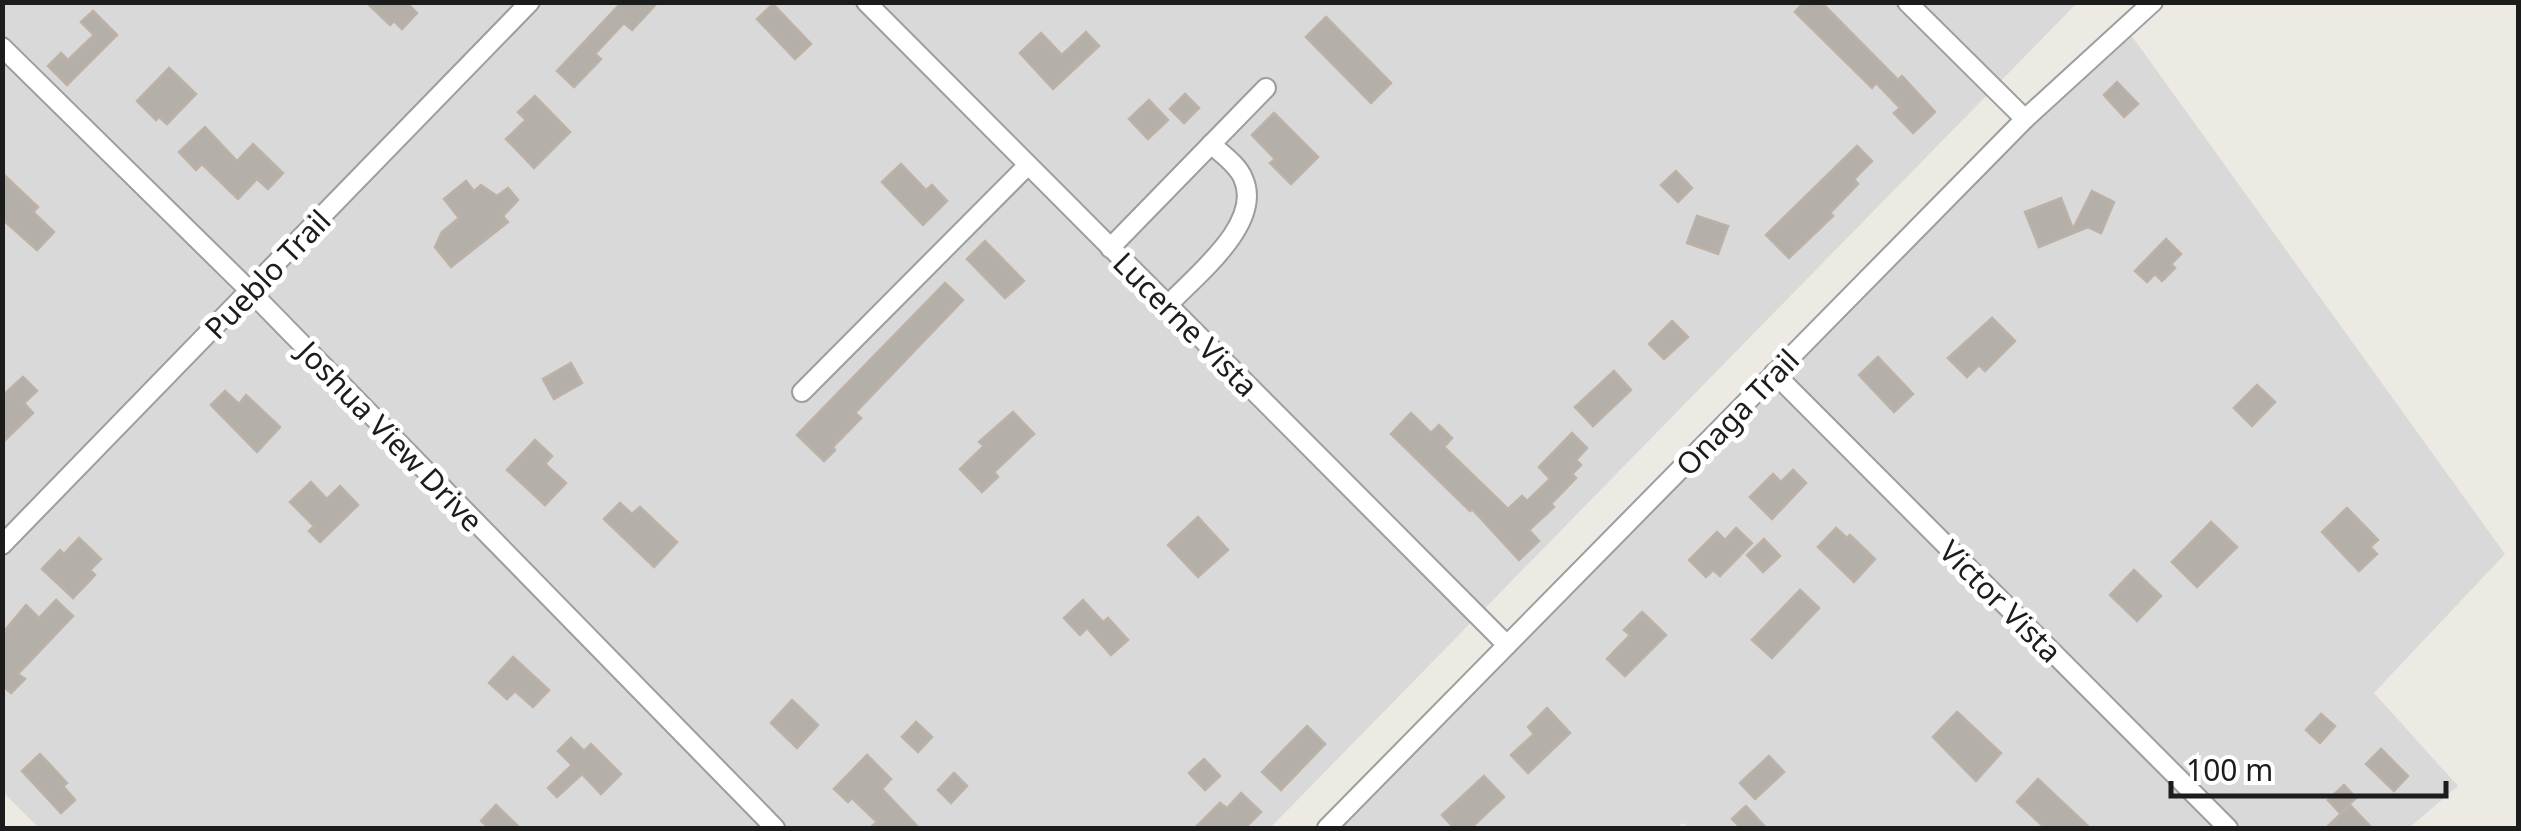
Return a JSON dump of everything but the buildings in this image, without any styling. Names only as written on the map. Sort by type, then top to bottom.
[{"type":"street","name":"Pueblo Trail","points":[[2,545],[530,2]]},
{"type":"street","name":"Lucerne Vista","points":[[866,2],[1508,645]]},
{"type":"street","points":[[1907,2],[2025,119]]},
{"type":"street","name":"Onaga Trail","points":[[1327,828],[2025,119],[2153,2]]},
{"type":"street","name":"Joshua View Drive","points":[[2,48],[250,292],[775,828]]},
{"type":"street","points":[[1110,248],[1266,88]]},
{"type":"street","points":[[1168,306],[1242,226],[1250,198],[1242,175],[1212,144]]},
{"type":"street","points":[[802,392],[1028,165]]},
{"type":"street","name":"Victor Vista","points":[[1774,374],[2228,828]]},
{"type":"shaded area","points":[[2,3],[2077,3],[1270,828],[39,828],[2,791]]},
{"type":"shaded area","points":[[2126,28],[2505,554],[2374,693],[2458,786],[2409,828],[1690,828],[1683,823],[1676,828],[1337,828]]}]
